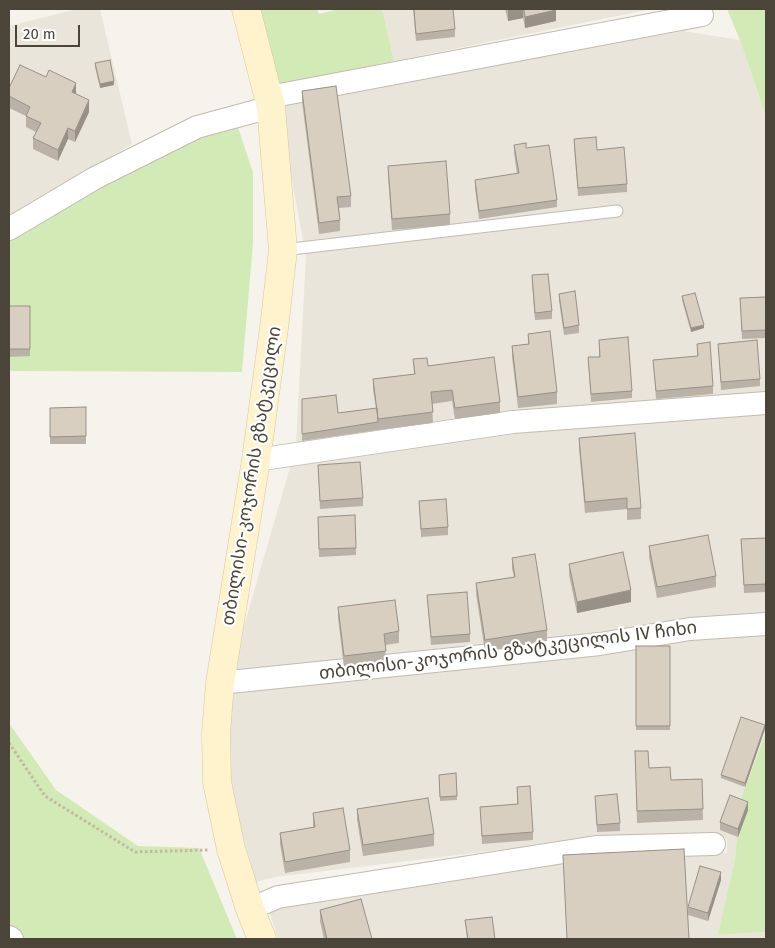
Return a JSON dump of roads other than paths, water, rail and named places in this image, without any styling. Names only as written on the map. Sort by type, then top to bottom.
[{"type":"main road","name":"თბილისი-კოჯორის გზატკეცილი","points":[[246,9],[270,102],[283,250],[256,460],[220,683],[216,733],[217,782],[231,849],[250,909],[262,939]]},
{"type":"street","points":[[9,229],[96,178],[197,127],[270,102],[702,15]]},
{"type":"street","points":[[256,460],[513,422],[766,404]]},
{"type":"street","name":"თბილისი-კოჯორის გზატკეცილის IV ჩიხი","points":[[220,683],[600,644],[690,629],[766,624]]},
{"type":"street","points":[[250,909],[278,897],[596,847],[714,844]]},
{"type":"lane","points":[[283,250],[617,211]]}]
